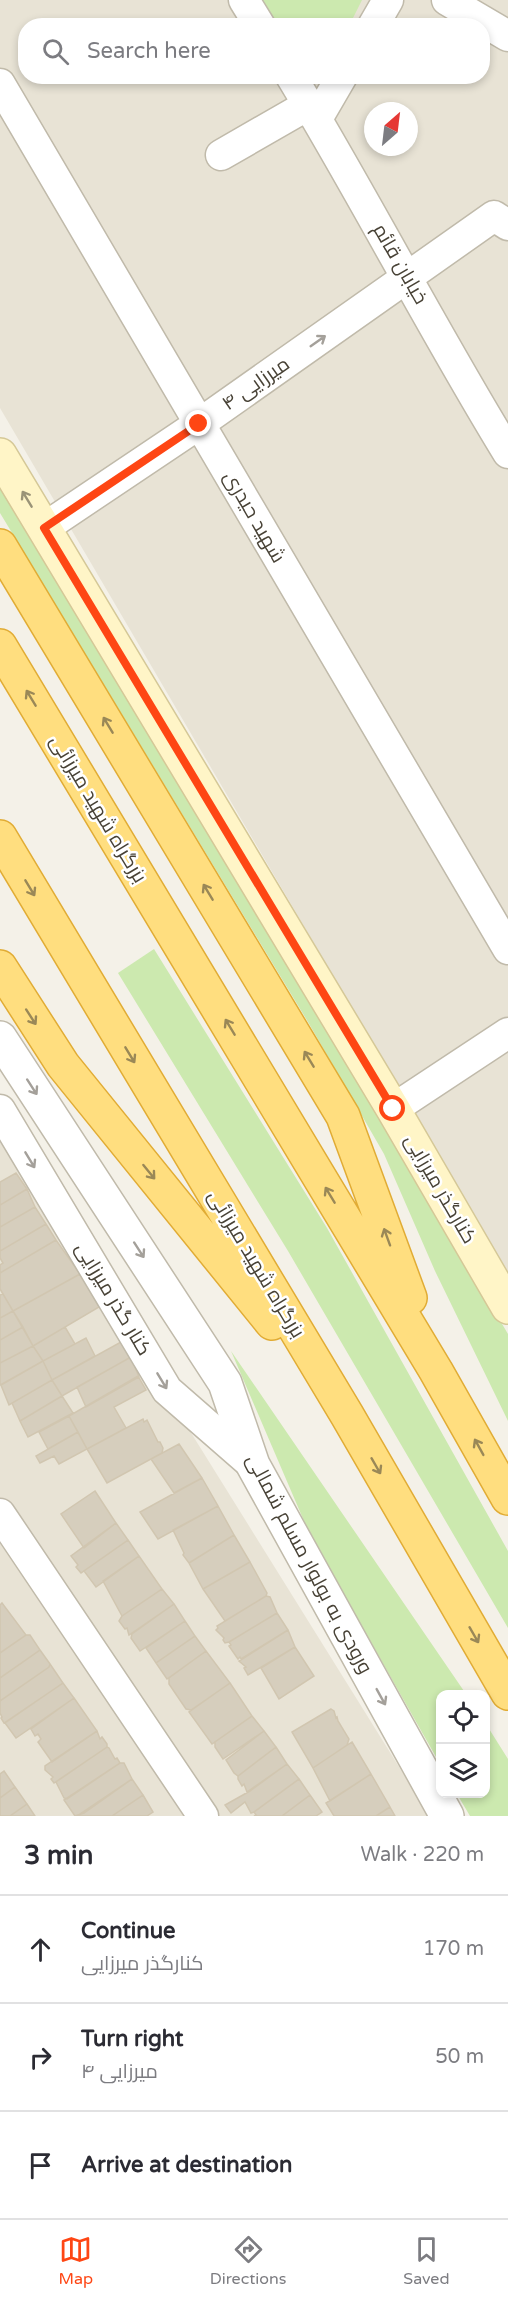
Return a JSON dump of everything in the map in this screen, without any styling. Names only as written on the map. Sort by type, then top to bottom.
[{"type":"highway","points":[[0,546],[343,1116],[436,1371]]},
{"type":"highway","name":"بزرگراه شهید میرزائی","points":[[0,646],[436,1371],[508,1498]]},
{"type":"highway","name":"بزرگراه شهید میرزائی","points":[[0,837],[347,1415],[508,1693]]},
{"type":"highway","points":[[0,967],[63,1065],[347,1415]]},
{"type":"main road","name":"کنارگذر میرزایی","points":[[0,454],[393,1109],[508,1307]]},
{"type":"street","points":[[244,0],[255,18]]},
{"type":"street","points":[[378,18],[388,0]]},
{"type":"street","points":[[447,0],[478,18]]},
{"type":"street","points":[[490,25],[508,36]]},
{"type":"street","name":"شهید حیدری","points":[[0,84],[508,949]]},
{"type":"street","name":"خیابان قائم","points":[[296,84],[408,277],[474,398],[508,453]]},
{"type":"street","points":[[221,155],[312,112],[335,84]]},
{"type":"street","name":"میرزایی ۴","points":[[44,528],[199,424],[494,216],[508,225]]},
{"type":"street","points":[[474,398],[508,417]]},
{"type":"street","points":[[393,1109],[508,1033]]},
{"type":"street","name":"ورودی به بولوار مسلم شمالی","points":[[0,1038],[225,1383],[253,1465],[447,1816]]},
{"type":"street","name":"کنار گذر میرزایی","points":[[0,1110],[167,1390],[253,1465]]},
{"type":"street","points":[[0,1514],[203,1816]]},
{"type":"shaded area","points":[[0,0],[508,0],[508,1274],[0,408]]},
{"type":"shaded area","points":[[0,1126],[429,1815],[430,1816],[0,1816]]},
{"type":"green space","points":[[257,0],[362,0],[353,18],[269,18]]},
{"type":"green space","points":[[0,475],[508,1334],[508,1421],[435,1271],[384,1154],[308,1022],[0,513]]},
{"type":"green space","points":[[154,949],[327,1228],[508,1551],[508,1628],[288,1251],[118,973]]},
{"type":"green space","points":[[231,1351],[463,1690],[436,1690],[436,1757],[310,1535]]},
{"type":"green space","points":[[490,1730],[508,1759],[508,1816],[470,1816],[459,1798],[490,1798]]},
{"type":"building","points":[[16,1173],[27,1189],[0,1205],[0,1182]]},
{"type":"building","points":[[27,1189],[35,1207],[0,1227],[0,1205]]},
{"type":"building","points":[[35,1207],[46,1224],[0,1251],[0,1227]]},
{"type":"building","points":[[46,1224],[56,1240],[0,1273],[0,1265],[3,1263],[0,1251]]},
{"type":"building","points":[[56,1240],[80,1274],[13,1311],[0,1289],[0,1273]]},
{"type":"building","points":[[80,1274],[99,1307],[33,1346],[13,1311]]},
{"type":"building","points":[[3,1294],[13,1311],[0,1318],[0,1295]]},
{"type":"building","points":[[13,1311],[23,1327],[0,1340],[0,1318]]},
{"type":"building","points":[[23,1327],[33,1346],[0,1363],[0,1340]]},
{"type":"building","points":[[65,1327],[75,1344],[43,1361],[33,1346]]},
{"type":"building","points":[[86,1338],[95,1356],[52,1380],[43,1361]]},
{"type":"building","points":[[121,1342],[131,1357],[62,1396],[52,1380]]},
{"type":"building","points":[[33,1346],[43,1361],[0,1385],[0,1363]]},
{"type":"building","points":[[131,1357],[139,1377],[86,1407],[77,1387]]},
{"type":"building","points":[[43,1361],[52,1380],[9,1405],[1,1385]]},
{"type":"building","points":[[138,1376],[146,1390],[114,1407],[126,1428],[87,1449],[69,1416]]},
{"type":"building","points":[[52,1380],[62,1396],[20,1421],[12,1403]]},
{"type":"building","points":[[62,1396],[73,1413],[28,1437],[20,1421]]},
{"type":"building","points":[[69,1416],[78,1432],[48,1449],[39,1432]]},
{"type":"building","points":[[143,1419],[144,1422],[147,1420],[160,1442],[163,1448],[162,1453],[107,1483],[87,1449]]},
{"type":"building","points":[[78,1432],[87,1449],[59,1464],[54,1456],[40,1463],[36,1456]]},
{"type":"building","points":[[179,1444],[202,1478],[174,1493],[151,1459]]},
{"type":"building","points":[[202,1478],[218,1506],[158,1539],[140,1512]]},
{"type":"building","points":[[95,1491],[116,1523],[84,1548],[61,1514]]},
{"type":"building","points":[[218,1506],[234,1535],[189,1563],[183,1555],[173,1530]]},
{"type":"building","points":[[116,1523],[128,1540],[81,1573],[71,1556]]},
{"type":"building","points":[[234,1535],[250,1562],[203,1589],[189,1563]]},
{"type":"building","points":[[128,1540],[139,1556],[96,1587],[84,1571]]},
{"type":"building","points":[[139,1556],[162,1589],[122,1616],[103,1581]]},
{"type":"building","points":[[250,1562],[267,1593],[266,1596],[225,1621],[203,1589]]},
{"type":"building","points":[[162,1589],[174,1604],[129,1635],[127,1628],[125,1629],[119,1621],[122,1616]]},
{"type":"building","points":[[266,1596],[270,1597],[277,1613],[225,1643],[224,1638],[216,1630],[217,1626]]},
{"type":"building","points":[[2,1603],[26,1635],[0,1653],[0,1605]]},
{"type":"building","points":[[174,1604],[185,1621],[140,1651],[131,1638],[132,1634]]},
{"type":"building","points":[[277,1613],[288,1630],[238,1659],[229,1646],[231,1645],[229,1642]]},
{"type":"building","points":[[185,1621],[195,1636],[156,1663],[146,1648]]},
{"type":"building","points":[[288,1630],[295,1647],[248,1675],[244,1668],[246,1667],[239,1661]]},
{"type":"building","points":[[26,1635],[30,1635],[40,1650],[0,1678],[0,1653]]},
{"type":"building","points":[[195,1636],[206,1651],[167,1679],[156,1663]]},
{"type":"building","points":[[295,1647],[314,1676],[279,1699],[261,1668]]},
{"type":"building","points":[[40,1650],[50,1664],[49,1667],[0,1701],[0,1678]]},
{"type":"building","points":[[206,1651],[230,1683],[191,1710],[186,1709],[169,1684],[169,1678]]},
{"type":"building","points":[[50,1664],[63,1683],[4,1723],[0,1713],[0,1701],[49,1667]]},
{"type":"building","points":[[63,1683],[74,1698],[16,1738],[5,1723]]},
{"type":"building","points":[[230,1683],[252,1716],[212,1744],[189,1712]]},
{"type":"building","points":[[74,1698],[97,1731],[52,1762],[38,1742],[41,1739],[38,1734],[35,1736],[31,1729]]},
{"type":"building","points":[[331,1709],[349,1739],[347,1745],[313,1768],[292,1732]]},
{"type":"building","points":[[252,1716],[264,1731],[223,1759],[215,1747],[215,1742]]},
{"type":"building","points":[[97,1731],[107,1747],[54,1783],[51,1779],[53,1777],[45,1770],[45,1766]]},
{"type":"building","points":[[264,1731],[276,1747],[238,1776],[226,1760]]},
{"type":"building","points":[[352,1742],[371,1774],[330,1801],[313,1768]]},
{"type":"building","points":[[107,1747],[120,1763],[67,1799],[64,1798],[56,1782]]},
{"type":"building","points":[[276,1747],[287,1764],[247,1792],[238,1776]]},
{"type":"building","points":[[120,1763],[124,1763],[132,1779],[84,1813],[75,1816],[64,1800]]},
{"type":"building","points":[[287,1764],[299,1779],[254,1812],[251,1813],[245,1802],[231,1813],[225,1805],[250,1791]]},
{"type":"building","points":[[4,1771],[15,1787],[0,1798],[0,1774]]},
{"type":"building","points":[[371,1774],[390,1807],[376,1816],[334,1816],[326,1803]]},
{"type":"building","points":[[132,1779],[143,1795],[112,1816],[77,1816]]},
{"type":"building","points":[[299,1779],[310,1795],[282,1816],[254,1816],[256,1815],[254,1812]]},
{"type":"building","points":[[15,1787],[27,1804],[10,1816],[0,1816],[0,1798]]},
{"type":"building","points":[[143,1795],[153,1812],[147,1816],[112,1816]]},
{"type":"building","points":[[310,1795],[322,1812],[316,1816],[282,1816]]},
{"type":"building","points":[[27,1804],[35,1816],[10,1816]]},
{"type":"building","points":[[390,1807],[395,1816],[376,1816]]},
{"type":"route","points":[[199,424],[44,528],[393,1109]]}]
